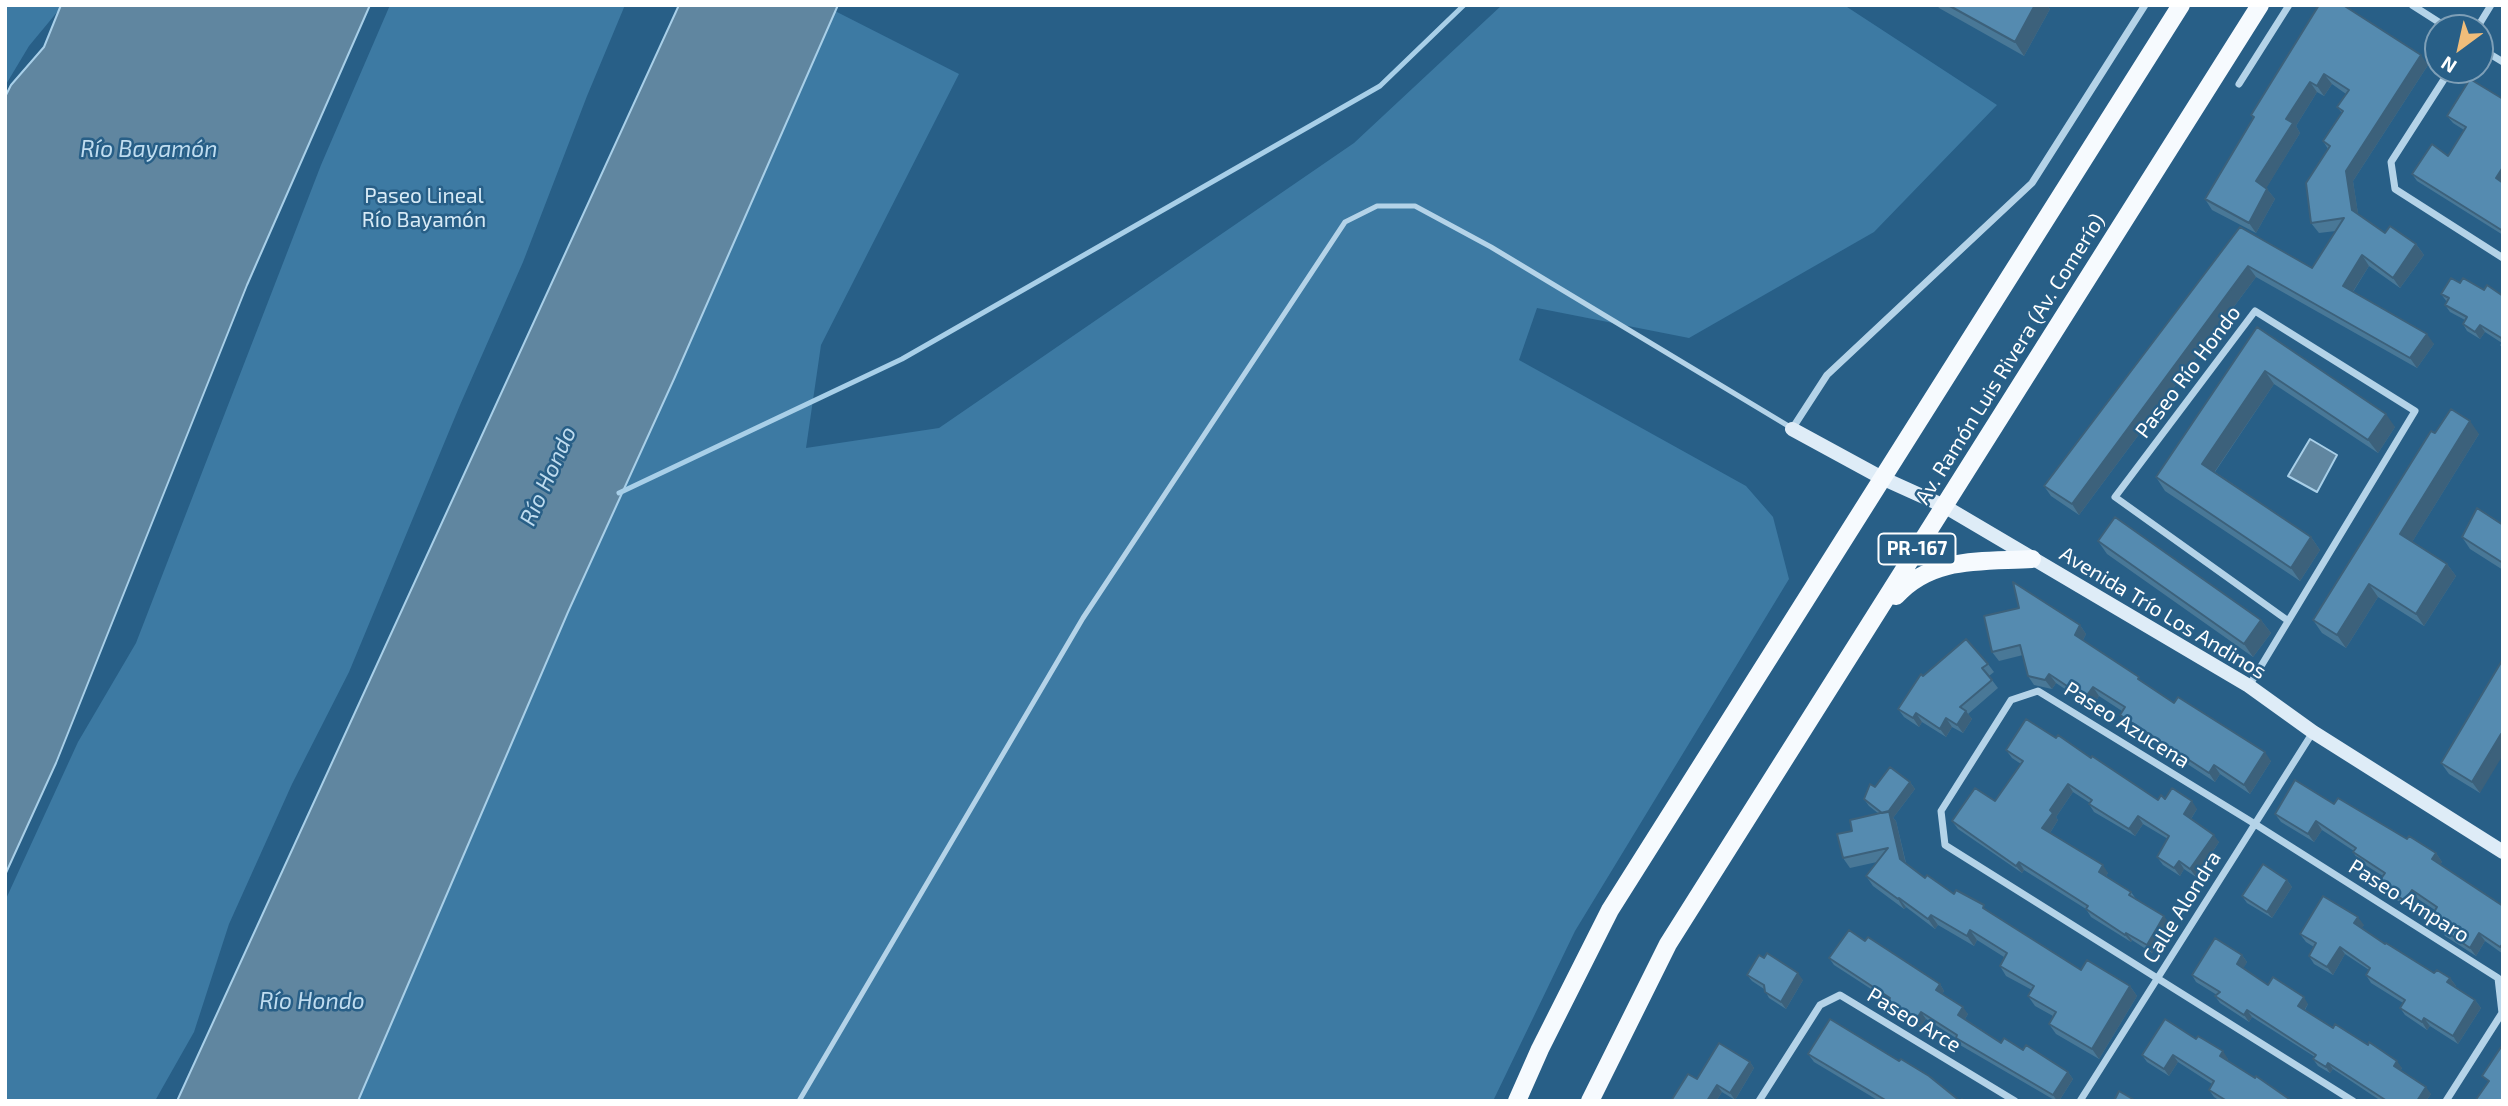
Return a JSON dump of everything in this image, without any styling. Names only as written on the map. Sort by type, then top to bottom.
[{"type":"main road","name":"Av. Ramón Luis Rivera (Av. Comerío)","points":[[1517,1101],[1540,1049],[1610,911],[2181,5]]},
{"type":"main road","name":"Av. Ramón Luis Rivera (Av. Comerío)","points":[[1590,1101],[1668,944],[2260,5]]},
{"type":"main road","points":[[1867,627],[1910,581],[1929,571],[1948,565],[2032,559]]},
{"type":"street","points":[[1792,429],[1827,374],[2032,183],[2145,5]]},
{"type":"street","points":[[2239,84],[2289,5]]},
{"type":"street","points":[[2441,84],[2391,162],[2395,189],[2503,258]]},
{"type":"street","name":"Paseo Río Hondo","points":[[2255,311],[2416,411],[2287,620],[2115,497],[2255,311]]},
{"type":"street","name":"Avenida Trío Los Andinos","points":[[1792,429],[1882,478],[1944,506],[2249,686],[2313,732],[2503,852]]},
{"type":"street","points":[[2249,686],[2287,620]]},
{"type":"street","name":"Paseo Azucena","points":[[2157,979],[1945,845],[1941,811],[2011,700],[2038,691],[2255,824]]},
{"type":"street","name":"Calle Alondra","points":[[2080,1101],[2313,732]]},
{"type":"street","name":"Paseo Amparo","points":[[2255,824],[2498,978],[2502,1013],[2446,1101]]},
{"type":"street","points":[[2157,979],[2353,1101]]},
{"type":"street","name":"Paseo Arce","points":[[1759,1101],[1820,1005],[1840,995],[2015,1101]]},
{"type":"lane","points":[[799,1101],[1083,618],[1345,222],[1377,206],[1415,206],[1491,247],[1792,429]]},
{"type":"green space","points":[[5,5],[63,5],[29,46],[5,86]]},
{"type":"green space","name":"Paseo Lineal Río Bayamón","points":[[390,5],[625,5],[523,262],[460,405],[349,672],[292,784],[229,924],[194,1032],[155,1101],[5,1101],[5,901],[78,742],[136,643],[321,165]]},
{"type":"green space","points":[[1502,5],[1844,5],[1997,105],[1874,232],[1689,338],[1537,308],[1519,360],[1746,486],[1773,517],[1789,579],[1575,931],[1493,1101],[358,1101],[568,612],[674,379],[835,11],[959,74],[821,345],[806,448],[939,428],[1354,143]]},
{"type":"water","name":"Río Bayamón","points":[[61,5],[370,5],[247,285],[56,763],[5,875],[5,97],[11,85],[44,47]]},
{"type":"water","name":"Río Hondo","points":[[679,5],[838,5],[674,379],[568,612],[358,1101],[177,1101]]},
{"type":"water","points":[[2310,439],[2337,455],[2317,492],[2288,476]]},
{"type":"building","points":[[1948,5],[2035,5],[2015,42]]},
{"type":"building","points":[[2319,5],[2343,5],[2421,55],[2346,171],[2352,210],[2385,233],[2390,226],[2416,244],[2393,278],[2362,255],[2343,286],[2427,334],[2410,358],[2248,266],[2072,504],[2044,486],[2240,227],[2312,268],[2344,218],[2311,223],[2306,183],[2330,146],[2323,141],[2343,111],[2337,107],[2349,90],[2324,74],[2317,86],[2310,82],[2286,119],[2293,123],[2256,181],[2267,189],[2249,223],[2205,199],[2254,117],[2251,115]]},
{"type":"building","points":[[2467,84],[2478,84],[2503,99],[2503,167],[2496,178],[2503,183],[2503,231],[2412,174],[2432,144],[2448,156],[2466,127],[2447,116]]},
{"type":"building","points":[[2451,278],[2460,283],[2463,278],[2484,290],[2487,285],[2503,296],[2503,339],[2480,325],[2475,332],[2463,324],[2467,317],[2445,305],[2449,298],[2441,294]]},
{"type":"building","points":[[2257,327],[2386,414],[2368,440],[2265,371],[2202,464],[2311,537],[2291,568],[2156,477]]},
{"type":"building","points":[[2451,409],[2470,421],[2400,534],[2447,564],[2416,614],[2369,584],[2337,635],[2313,620],[2431,431],[2435,433]]},
{"type":"building","points":[[2477,508],[2503,525],[2503,563],[2462,537]]},
{"type":"building","points":[[2115,517],[2261,620],[2244,644],[2098,541]]},
{"type":"building","points":[[2013,582],[2080,625],[2075,635],[2139,677],[2138,679],[2174,703],[2178,697],[2265,752],[2244,785],[2214,765],[2209,773],[2120,715],[2125,707],[2093,687],[2085,698],[2049,674],[2045,680],[2028,676],[2020,645],[1992,652],[1984,616],[2019,608]]},
{"type":"building","points":[[1966,639],[1988,664],[1982,668],[1992,680],[1960,707],[1966,711],[1957,725],[1946,718],[1940,729],[1916,713],[1913,718],[1898,709],[1921,674],[1923,676]]},
{"type":"building","points":[[2503,659],[2503,744],[2501,734],[2472,782],[2441,763]]},
{"type":"building","points":[[2026,719],[2056,738],[2058,735],[2158,800],[2161,795],[2165,799],[2172,788],[2192,801],[2184,814],[2214,835],[2190,869],[2179,861],[2174,868],[2157,857],[2169,836],[2138,816],[2129,829],[2089,804],[2092,800],[2068,784],[2050,810],[2053,813],[2042,828],[2103,865],[2099,872],[2131,892],[2129,895],[2164,916],[2147,945],[2126,933],[2125,935],[2086,909],[2088,906],[2019,862],[2016,866],[1952,821],[1975,788],[1995,801],[2023,761],[2006,750]]},
{"type":"building","points":[[1890,767],[1910,782],[1888,812],[1882,813],[1864,799],[1870,784],[1875,787]]},
{"type":"building","points":[[2295,780],[2334,804],[2338,798],[2436,853],[2432,859],[2503,906],[2503,944],[2500,947],[2479,933],[2470,948],[2439,927],[2444,921],[2433,914],[2437,907],[2412,890],[2405,901],[2378,883],[2385,873],[2353,852],[2356,848],[2316,821],[2308,834],[2275,814]]},
{"type":"building","points":[[1889,811],[1900,859],[1925,878],[1927,875],[1954,894],[1956,890],[1984,905],[1983,908],[2081,970],[2087,960],[2130,986],[2092,1049],[2049,1024],[2056,1012],[2028,996],[2034,986],[2000,966],[2007,953],[1970,930],[1967,936],[1931,915],[1928,919],[1866,876],[1888,848],[1843,858],[1837,834],[1852,831],[1850,820]]},
{"type":"building","points":[[2263,864],[2287,880],[2267,912],[2242,896]]},
{"type":"building","points":[[2323,896],[2358,917],[2354,923],[2434,973],[2437,970],[2450,978],[2447,982],[2475,1000],[2453,1036],[2424,1018],[2422,1022],[2400,1008],[2405,1000],[2366,975],[2370,968],[2340,947],[2327,967],[2309,956],[2316,943],[2300,934]]},
{"type":"building","points":[[1849,930],[1865,941],[1868,937],[1940,984],[1936,990],[1963,1007],[1958,1015],[2001,1043],[2004,1038],[2023,1050],[2026,1045],[2068,1072],[2053,1095],[1956,1038],[1957,1035],[1921,1012],[1916,1020],[1887,1002],[1890,998],[1829,958]]},
{"type":"building","points":[[2215,938],[2242,955],[2237,964],[2268,985],[2273,977],[2304,997],[2298,1006],[2333,1028],[2335,1024],[2368,1045],[2369,1042],[2397,1061],[2394,1066],[2426,1087],[2417,1101],[2387,1101],[2328,1063],[2326,1067],[2313,1059],[2316,1055],[2247,1010],[2244,1015],[2215,996],[2220,992],[2192,975]]},
{"type":"building","points":[[1767,953],[1798,973],[1781,1002],[1765,992],[1764,985],[1747,975],[1759,955],[1764,958]]},
{"type":"building","points":[[1830,1019],[1929,1076],[1960,1101],[1887,1101],[1808,1054]]},
{"type":"building","points":[[2165,1019],[2196,1039],[2198,1036],[2223,1051],[2220,1056],[2255,1078],[2256,1076],[2292,1101],[2227,1101],[2209,1090],[2214,1081],[2173,1055],[2164,1069],[2142,1055]]},
{"type":"building","points":[[1719,1043],[1750,1062],[1730,1093],[1717,1085],[1707,1101],[1671,1101],[1688,1074],[1697,1079]]},
{"type":"building","points":[[2503,1044],[2503,1101],[2475,1101],[2489,1081],[2482,1076]]},
{"type":"building","points":[[2119,1091],[2136,1101],[2114,1101]]},
{"type":"waterway","points":[[619,493],[902,359],[1380,86],[1464,5]]}]
